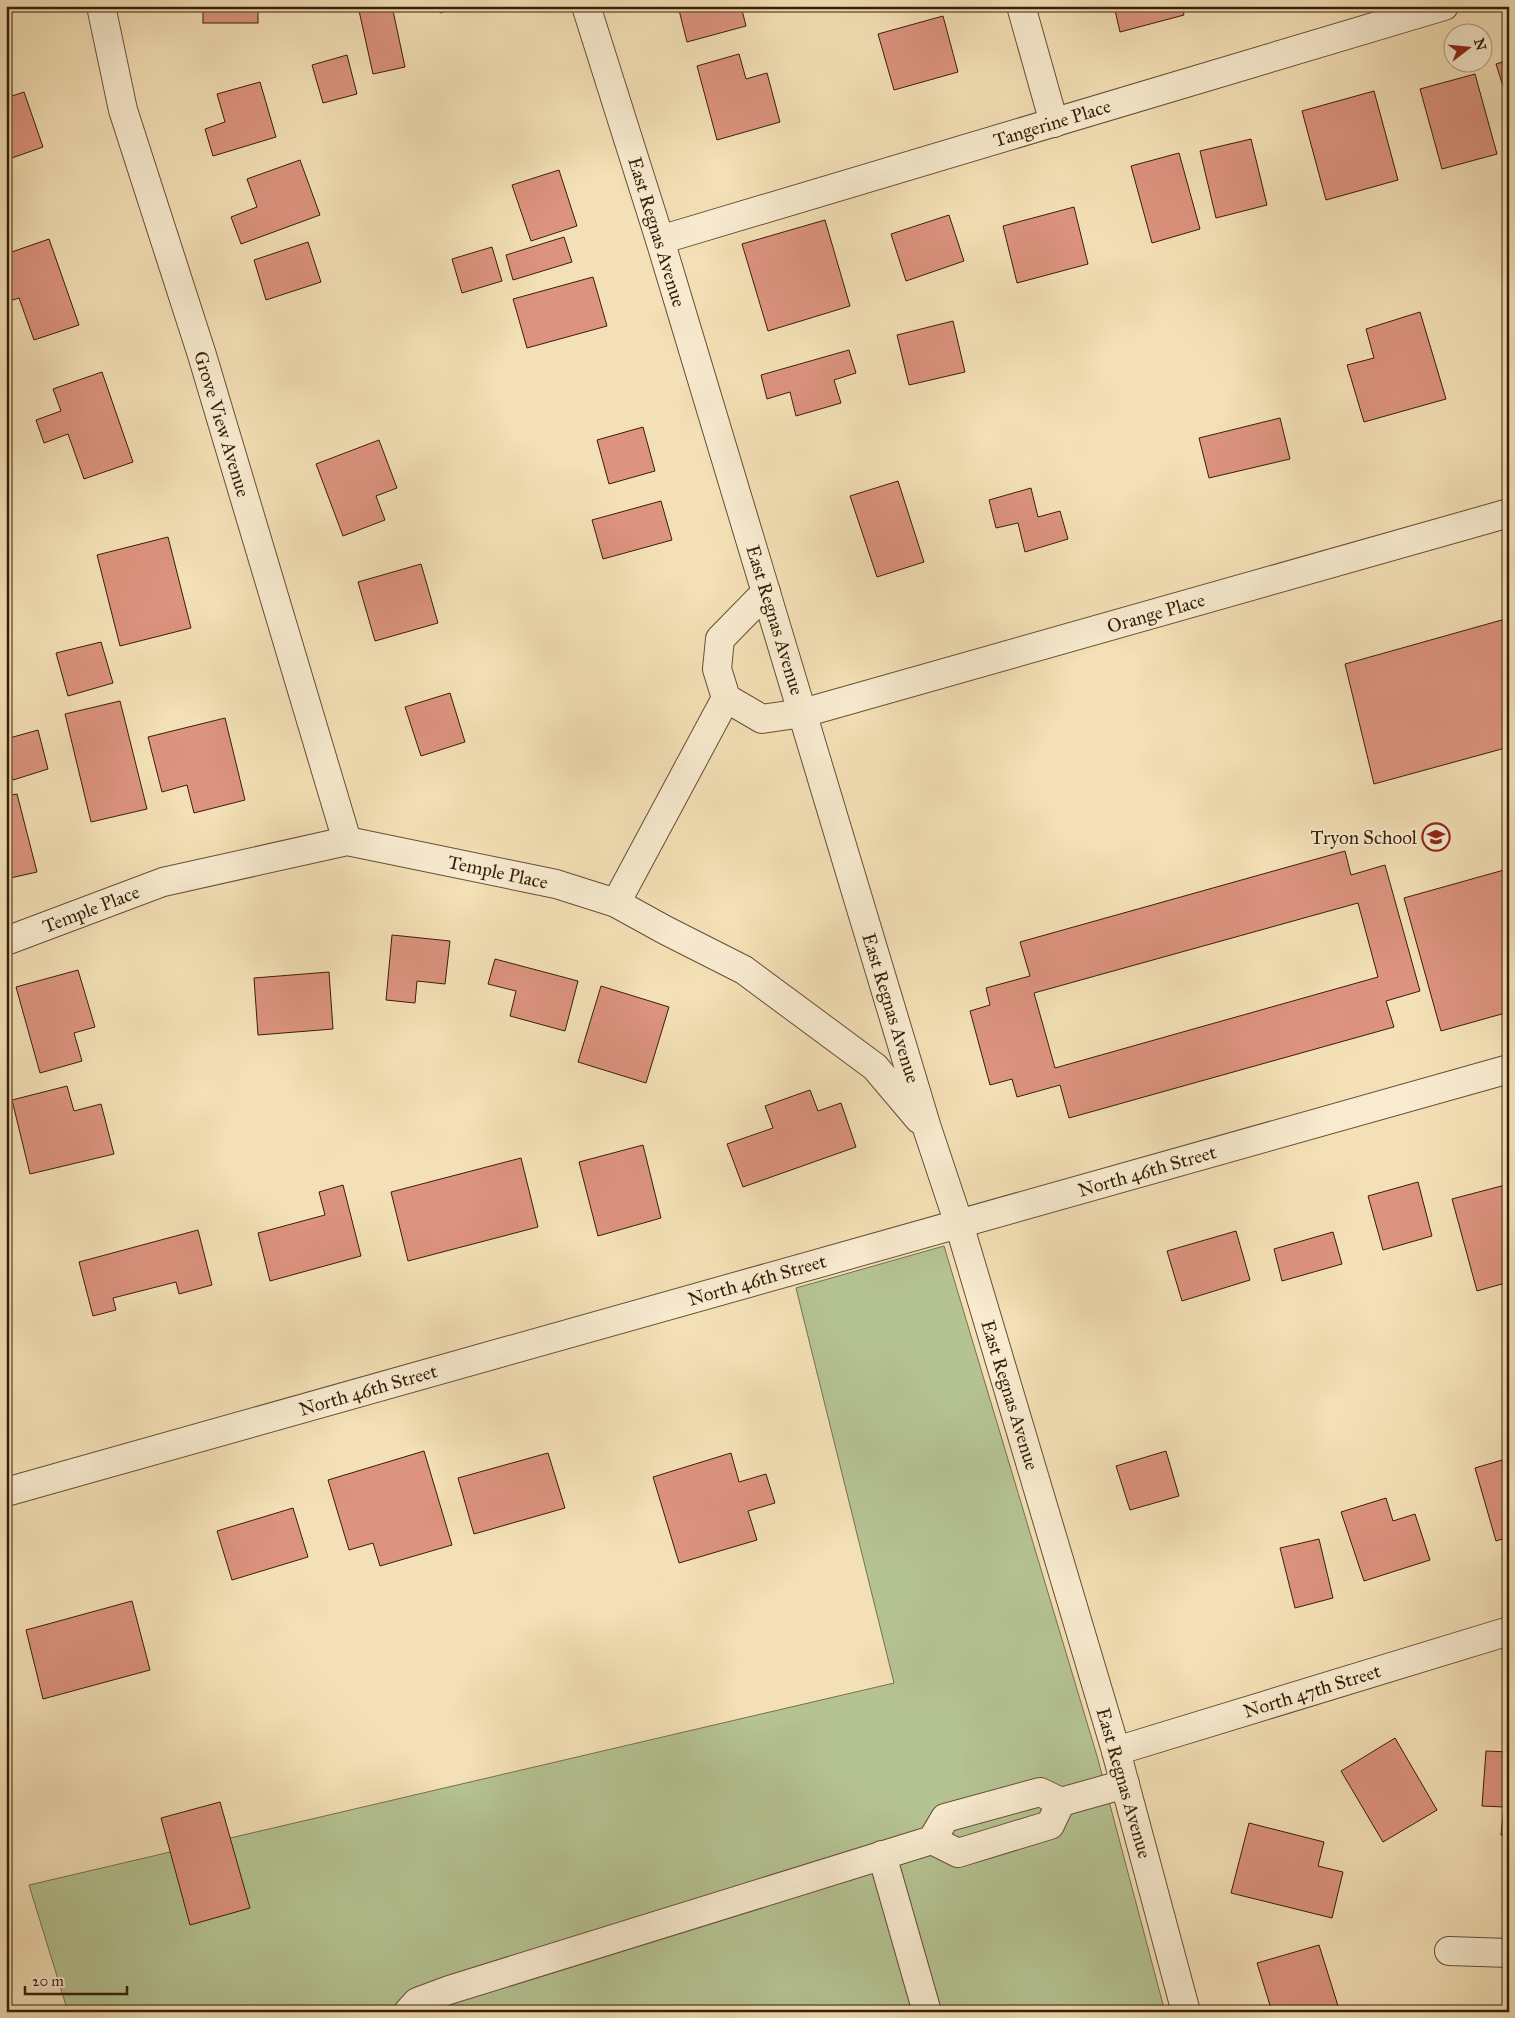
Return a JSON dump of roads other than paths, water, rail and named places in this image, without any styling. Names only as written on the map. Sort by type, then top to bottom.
[{"type":"street","name":"Grove View Avenue","points":[[101,6],[123,110],[202,355],[347,841]]},
{"type":"street","name":"East Regnas Avenue","points":[[586,6],[660,240],[927,1128],[959,1224],[1116,1751],[1186,2012]]},
{"type":"street","points":[[1021,6],[1054,123]]},
{"type":"street","name":"Tangerine Place","points":[[660,240],[1444,6]]},
{"type":"street","name":"Orange Place","points":[[726,698],[762,719],[803,713],[1509,513]]},
{"type":"street","points":[[616,903],[726,698],[717,669],[720,638],[766,592]]},
{"type":"street","name":"Temple Place","points":[[6,941],[163,882],[347,841],[556,884],[616,903],[744,970],[875,1066],[927,1128]]},
{"type":"street","name":"North 46th Street","points":[[8,1485],[959,1224],[1509,1069]]},
{"type":"street","name":"North 47th Street","points":[[1116,1751],[1509,1631]]},
{"type":"street","points":[[932,1840],[945,1818],[1040,1792],[1062,1802],[1124,1784]]},
{"type":"street","points":[[408,2012],[417,2002],[449,1990],[932,1840],[958,1852],[1050,1825],[1062,1802]]},
{"type":"street","points":[[882,1855],[927,2012]]},
{"type":"street","points":[[1449,1951],[1509,1953]]},
{"type":"place","name":"Tryon School","points":[[1436,837]]}]
